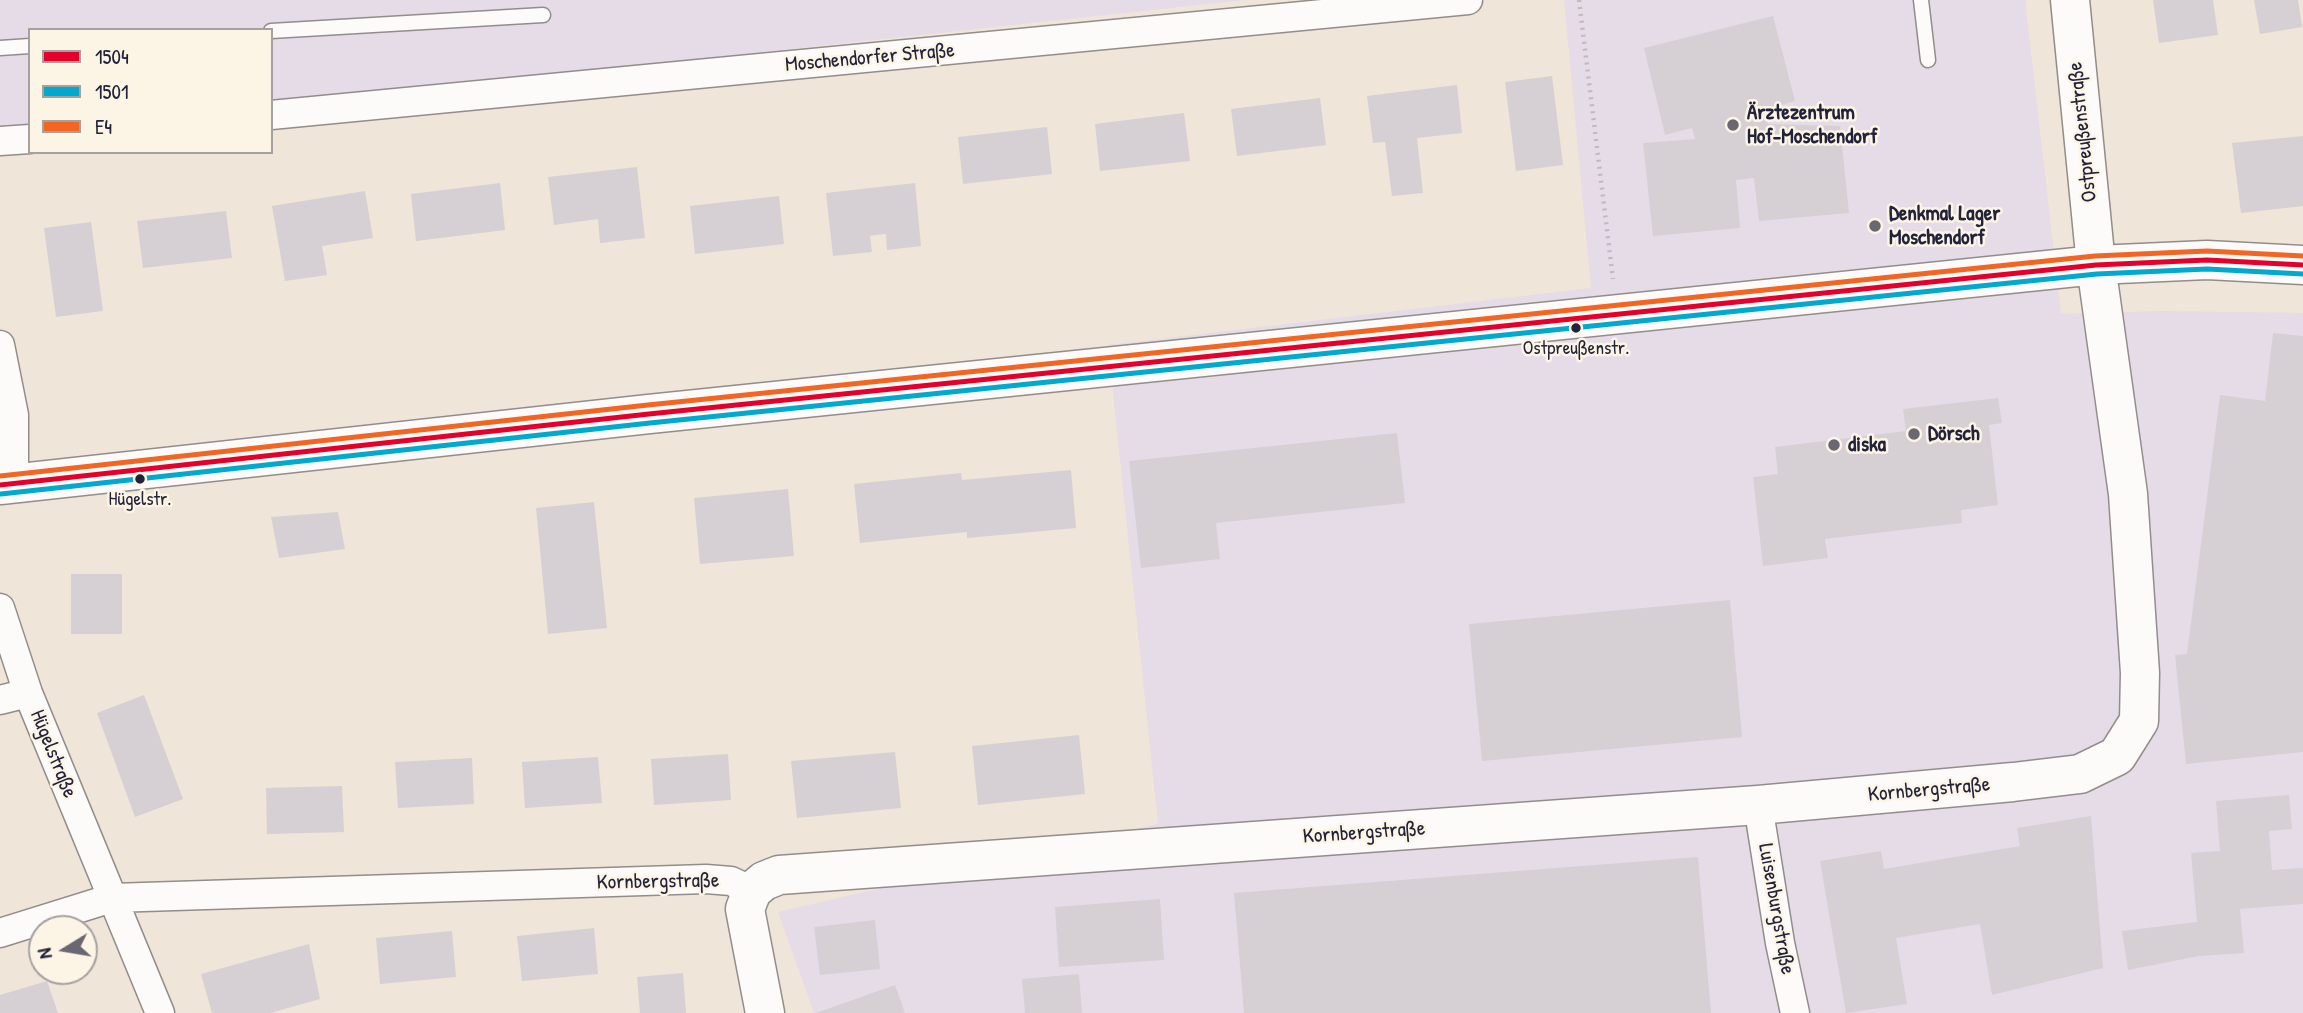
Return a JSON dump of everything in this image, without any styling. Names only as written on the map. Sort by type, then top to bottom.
[{"type":"main road","name":"Ostpreußenstraße","points":[[2070,0],[2096,265]]},
{"type":"main road","points":[[7,485],[649,414],[2096,265],[2207,260],[2303,265]]},
{"type":"main road","name":"Kornbergstraße","points":[[752,891],[764,881],[779,875],[1758,805],[2013,782],[2080,774],[2117,757],[2138,721],[2140,673],[2128,494],[2096,265]]},
{"type":"main road","points":[[752,891],[745,909],[765,1013]]},
{"type":"street","name":"Moschendorfer Straße","points":[[273,115],[1468,0]]},
{"type":"street","points":[[0,141],[28,139]]},
{"type":"street","points":[[0,345],[14,415],[7,485]]},
{"type":"street","name":"Hügelstraße","points":[[0,608],[28,693],[160,1013]]},
{"type":"street","points":[[0,700],[28,693]]},
{"type":"street","name":"Luisenburgstraße","points":[[1758,805],[1780,943],[1795,1013]]},
{"type":"street","name":"Kornbergstraße","points":[[112,898],[706,879],[731,881],[752,891]]},
{"type":"street","points":[[0,933],[112,898]]},
{"type":"lane","points":[[1921,0],[1928,60]]},
{"type":"lane","points":[[273,31],[543,15]]},
{"type":"lane","points":[[0,48],[28,46]]},
{"type":"path","points":[[1579,0],[1617,315]]},
{"type":"shaded area","points":[[0,0],[1245,0],[273,105],[273,28],[28,28],[28,131],[9,133],[0,123]]},
{"type":"shaded area","points":[[1564,0],[2025,0],[2061,314],[2161,311],[2303,313],[2303,1013],[814,1013],[778,912],[1158,824],[1108,345],[1591,288]]},
{"type":"building","points":[[2153,0],[2213,0],[2218,35],[2159,43]]},
{"type":"building","points":[[2254,0],[2298,0],[2302,27],[2260,34]]},
{"type":"building","name":"Ärztezentrum Hof-Moschendorf","points":[[1773,16],[1795,101],[1764,110],[1768,124],[1840,126],[1849,213],[1759,221],[1754,178],[1736,180],[1740,228],[1653,236],[1643,143],[1695,139],[1692,128],[1665,135],[1644,48]]},
{"type":"building","points":[[1552,76],[1563,165],[1516,171],[1505,82]]},
{"type":"building","points":[[1457,85],[1462,133],[1417,138],[1423,193],[1392,196],[1385,142],[1373,143],[1367,96]]},
{"type":"building","points":[[1320,98],[1326,145],[1237,156],[1231,109]]},
{"type":"building","points":[[1184,113],[1190,161],[1100,171],[1095,124]]},
{"type":"building","points":[[1047,127],[1052,174],[963,184],[958,137]]},
{"type":"building","points":[[2303,136],[2303,206],[2241,213],[2232,143]]},
{"type":"building","points":[[637,167],[645,238],[600,243],[598,219],[554,225],[548,177]]},
{"type":"building","points":[[500,183],[505,230],[416,241],[411,194]]},
{"type":"building","points":[[915,183],[921,246],[887,250],[886,234],[875,235],[870,236],[872,252],[833,256],[826,193]]},
{"type":"building","points":[[365,191],[373,238],[322,246],[327,275],[285,281],[272,206]]},
{"type":"building","points":[[779,196],[784,244],[695,254],[690,206]]},
{"type":"building","points":[[226,211],[232,258],[143,268],[137,221]]},
{"type":"building","points":[[91,222],[103,311],[56,317],[44,228]]},
{"type":"building","points":[[2273,333],[2303,336],[2303,752],[2186,764],[2175,655],[2187,654],[2220,395],[2265,401]]},
{"type":"building","points":[[1998,398],[2002,423],[1989,425],[1998,505],[1961,510],[1962,523],[1825,539],[1828,558],[1763,566],[1753,477],[1778,474],[1775,447],[1906,431],[1903,409]]},
{"type":"building","points":[[1397,433],[1405,503],[1216,523],[1220,559],[1141,568],[1129,461]]},
{"type":"building","points":[[1071,470],[1076,528],[967,538],[967,532],[860,543],[854,484],[961,473],[962,480]]},
{"type":"building","points":[[788,489],[794,556],[700,564],[694,498]]},
{"type":"building","points":[[594,502],[607,628],[548,634],[536,508]]},
{"type":"building","points":[[338,512],[345,549],[279,558],[271,517]]},
{"type":"building","points":[[71,574],[122,574],[122,634],[71,634]]},
{"type":"building","points":[[1730,600],[1742,737],[1482,761],[1469,624]]},
{"type":"building","points":[[144,695],[183,799],[135,817],[97,713]]},
{"type":"building","points":[[1079,735],[1085,794],[978,805],[972,746]]},
{"type":"building","points":[[895,752],[901,808],[797,818],[791,761]]},
{"type":"building","points":[[728,754],[731,800],[654,805],[651,759]]},
{"type":"building","points":[[598,757],[602,803],[525,808],[522,762]]},
{"type":"building","points":[[472,758],[474,804],[398,808],[395,762]]},
{"type":"building","points":[[342,786],[344,832],[267,834],[266,788]]},
{"type":"building","points":[[2289,795],[2292,829],[2269,831],[2272,870],[2303,868],[2303,904],[2240,909],[2244,953],[2199,956],[2128,970],[2122,931],[2197,922],[2191,853],[2220,851],[2216,801]]},
{"type":"building","points":[[2091,816],[2103,968],[1992,995],[1980,924],[1896,938],[1907,1004],[1846,1013],[1820,861],[1881,851],[1884,869],[2020,846],[2017,828]]},
{"type":"building","points":[[1698,857],[1711,1013],[1244,1013],[1234,893]]},
{"type":"building","points":[[1160,899],[1164,960],[1059,967],[1055,907]]},
{"type":"building","points":[[875,920],[880,969],[820,975],[814,927]]},
{"type":"building","points":[[594,928],[598,974],[522,981],[517,936]]},
{"type":"building","points":[[452,931],[456,977],[380,984],[376,938]]},
{"type":"building","points":[[309,944],[320,999],[270,1013],[212,1013],[201,974]]},
{"type":"building","points":[[683,973],[686,1013],[640,1013],[637,977]]},
{"type":"building","points":[[1079,974],[1082,1013],[1025,1013],[1022,979]]},
{"type":"building","points":[[34,985],[48,985],[58,1013],[0,1013],[0,995]]},
{"type":"building","points":[[895,985],[905,1013],[816,1013]]},
{"type":"transit line","name":"E4","points":[[0,476],[648,405],[2095,256],[2207,251],[2303,256]]},
{"type":"transit line","name":"1504","points":[[0,485],[649,414],[2096,265],[2207,260],[2303,265]]},
{"type":"transit line","name":"1501","points":[[1,494],[650,423],[2097,274],[2207,269],[2303,274]]},
{"type":"place","name":"Ärztezentrum Hof-Moschendorf","points":[[1733,125]]},
{"type":"place","name":"Denkmal Lager Moschendorf","points":[[1875,226]]},
{"type":"place","name":"Ostpreußenstr.","points":[[1576,328]]},
{"type":"place","name":"Dörsch","points":[[1914,434]]},
{"type":"place","name":"diska","points":[[1834,445]]},
{"type":"place","name":"Hügelstr.","points":[[140,479]]}]
